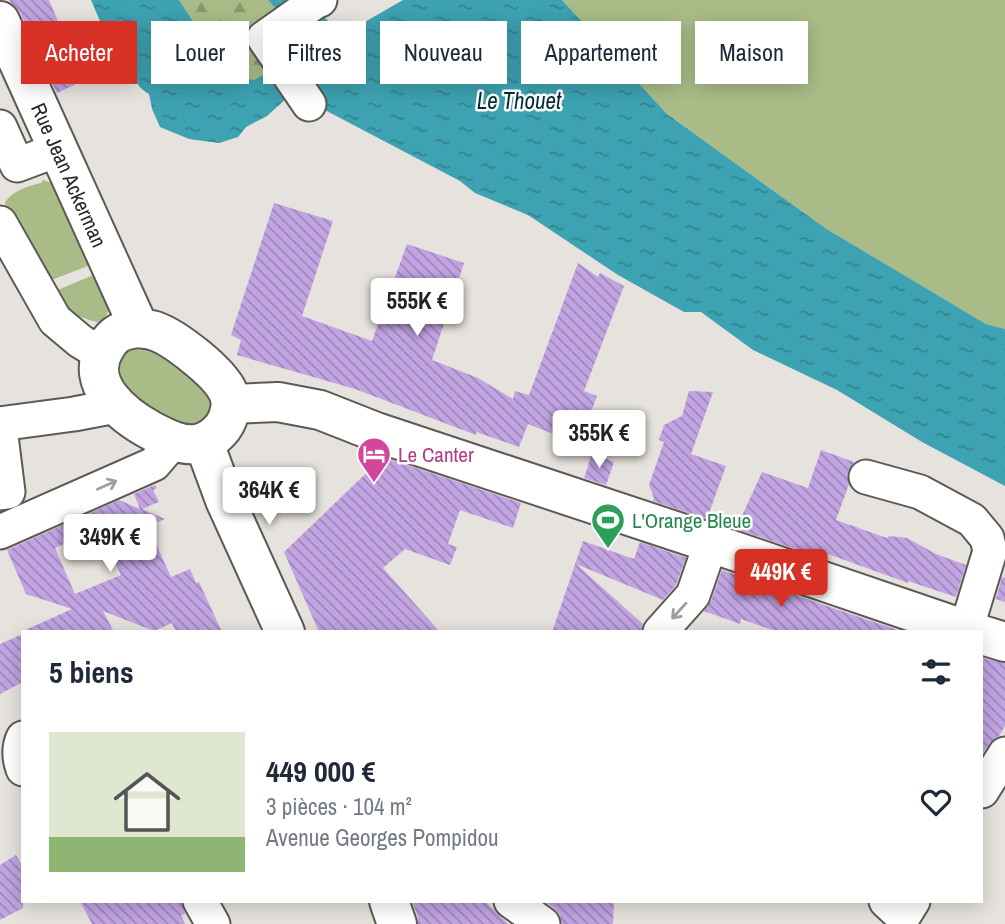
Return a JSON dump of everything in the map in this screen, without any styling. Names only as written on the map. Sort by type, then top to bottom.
[{"type":"main road","name":"Rue Jean Ackerman","points":[[0,21],[139,328]]},
{"type":"main road","points":[[139,328],[156,331],[189,351],[223,384],[229,393],[231,404],[229,415],[216,435],[188,442],[136,422],[116,406],[104,390],[99,372],[101,354],[112,336],[139,328]]},
{"type":"main road","points":[[231,404],[278,402],[320,410],[376,432],[967,630]]},
{"type":"main road","points":[[188,442],[225,500],[284,630]]},
{"type":"main road","points":[[983,635],[1005,642]]},
{"type":"street","points":[[309,104],[264,38],[320,0]]},
{"type":"street","points":[[0,127],[17,165],[57,150]]},
{"type":"street","points":[[0,223],[55,320],[101,354]]},
{"type":"street","points":[[0,493],[8,492],[0,426],[116,406]]},
{"type":"street","points":[[0,533],[154,464],[188,442]]},
{"type":"street","points":[[866,477],[920,492],[972,520],[987,538],[990,551],[973,630]]},
{"type":"street","points":[[662,630],[693,595],[711,543]]},
{"type":"street","points":[[21,743],[21,762]]},
{"type":"street","points":[[983,789],[1005,754]]},
{"type":"street","points":[[201,903],[213,924]]},
{"type":"street","points":[[514,903],[543,924]]},
{"type":"green space","points":[[179,0],[268,0],[287,21],[263,21],[263,75],[254,81],[249,80],[249,21],[193,21]]},
{"type":"green space","points":[[562,0],[1005,0],[1005,329],[986,324],[825,228],[667,114],[639,84],[681,84],[681,21],[581,21]]},
{"type":"green space","points":[[43,180],[61,186],[98,262],[49,281],[6,212],[5,202],[16,192]]},
{"type":"green space","points":[[103,271],[110,304],[101,323],[74,313],[63,304],[55,291]]},
{"type":"green space","points":[[146,343],[205,382],[214,402],[205,423],[180,431],[122,390],[115,378],[120,357],[126,350]]},
{"type":"water","name":"Le Thouet","points":[[91,0],[179,0],[193,21],[151,21],[151,84],[249,84],[249,79],[254,80],[263,75],[263,84],[366,84],[366,21],[403,0],[562,0],[581,21],[521,21],[521,84],[639,84],[667,114],[825,228],[986,324],[1005,329],[1005,486],[922,442],[837,390],[753,350],[701,312],[684,312],[618,275],[528,215],[475,193],[460,181],[323,109],[289,96],[267,116],[246,127],[238,137],[219,143],[189,139],[160,127],[149,94],[137,83],[137,21],[100,21]]},
{"type":"water","name":"Le Thouet","points":[[268,0],[322,0],[325,18],[329,21],[287,21]]},
{"type":"building","points":[[9,0],[49,0],[58,21],[24,21]]},
{"type":"building","points":[[53,84],[74,84],[74,85],[57,93]]},
{"type":"building","points":[[274,203],[333,221],[302,316],[372,341],[407,244],[464,263],[432,360],[478,378],[513,399],[515,391],[529,395],[578,263],[598,277],[600,273],[624,286],[584,391],[597,396],[579,444],[528,424],[519,447],[476,432],[476,435],[355,389],[237,355],[241,340],[231,335]]},
{"type":"building","points":[[689,391],[713,392],[691,454],[726,466],[707,519],[653,501],[649,485],[664,442],[659,440],[664,425],[682,416]]},
{"type":"building","points":[[821,450],[854,462],[848,471],[849,484],[836,520],[887,538],[907,538],[936,554],[966,565],[956,597],[825,553],[823,558],[736,529],[762,472],[808,488]]},
{"type":"building","points":[[592,454],[614,462],[606,485],[584,478]]},
{"type":"building","points":[[383,457],[521,503],[513,528],[460,510],[448,544],[457,547],[450,565],[405,549],[383,568],[438,630],[318,630],[284,552]]},
{"type":"building","points":[[155,485],[157,488],[153,490],[159,502],[142,509],[165,519],[148,526],[171,577],[190,569],[196,583],[199,582],[221,630],[175,630],[172,623],[151,630],[103,611],[113,630],[25,630],[72,609],[26,594],[7,550],[119,500],[140,509],[134,494]],"holes":[[[99,528],[121,575],[75,594],[55,548]]]},
{"type":"building","points":[[583,541],[634,559],[640,542],[686,558],[676,585],[663,600],[576,564],[643,624],[642,630],[553,630]]},
{"type":"building","points":[[722,570],[897,630],[772,630],[741,619],[740,624],[704,611],[711,601]]},
{"type":"building","points":[[1002,577],[1005,578],[1005,602],[996,599]]},
{"type":"building","points":[[21,635],[21,683],[0,694],[0,644]]},
{"type":"building","points":[[983,658],[1005,663],[1005,726],[999,736],[983,753]]},
{"type":"building","points":[[16,855],[21,864],[23,908],[0,920],[0,865]]},
{"type":"building","points":[[81,903],[182,903],[185,914],[181,915],[185,924],[92,924]]},
{"type":"building","points":[[413,903],[487,903],[508,924],[418,924]]},
{"type":"building","points":[[547,903],[614,903],[613,924],[562,924],[560,915]]},
{"type":"place","name":"Le Canter","points":[[374,484]]},
{"type":"place","name":"L'Orange Bleue","points":[[608,550]]}]
